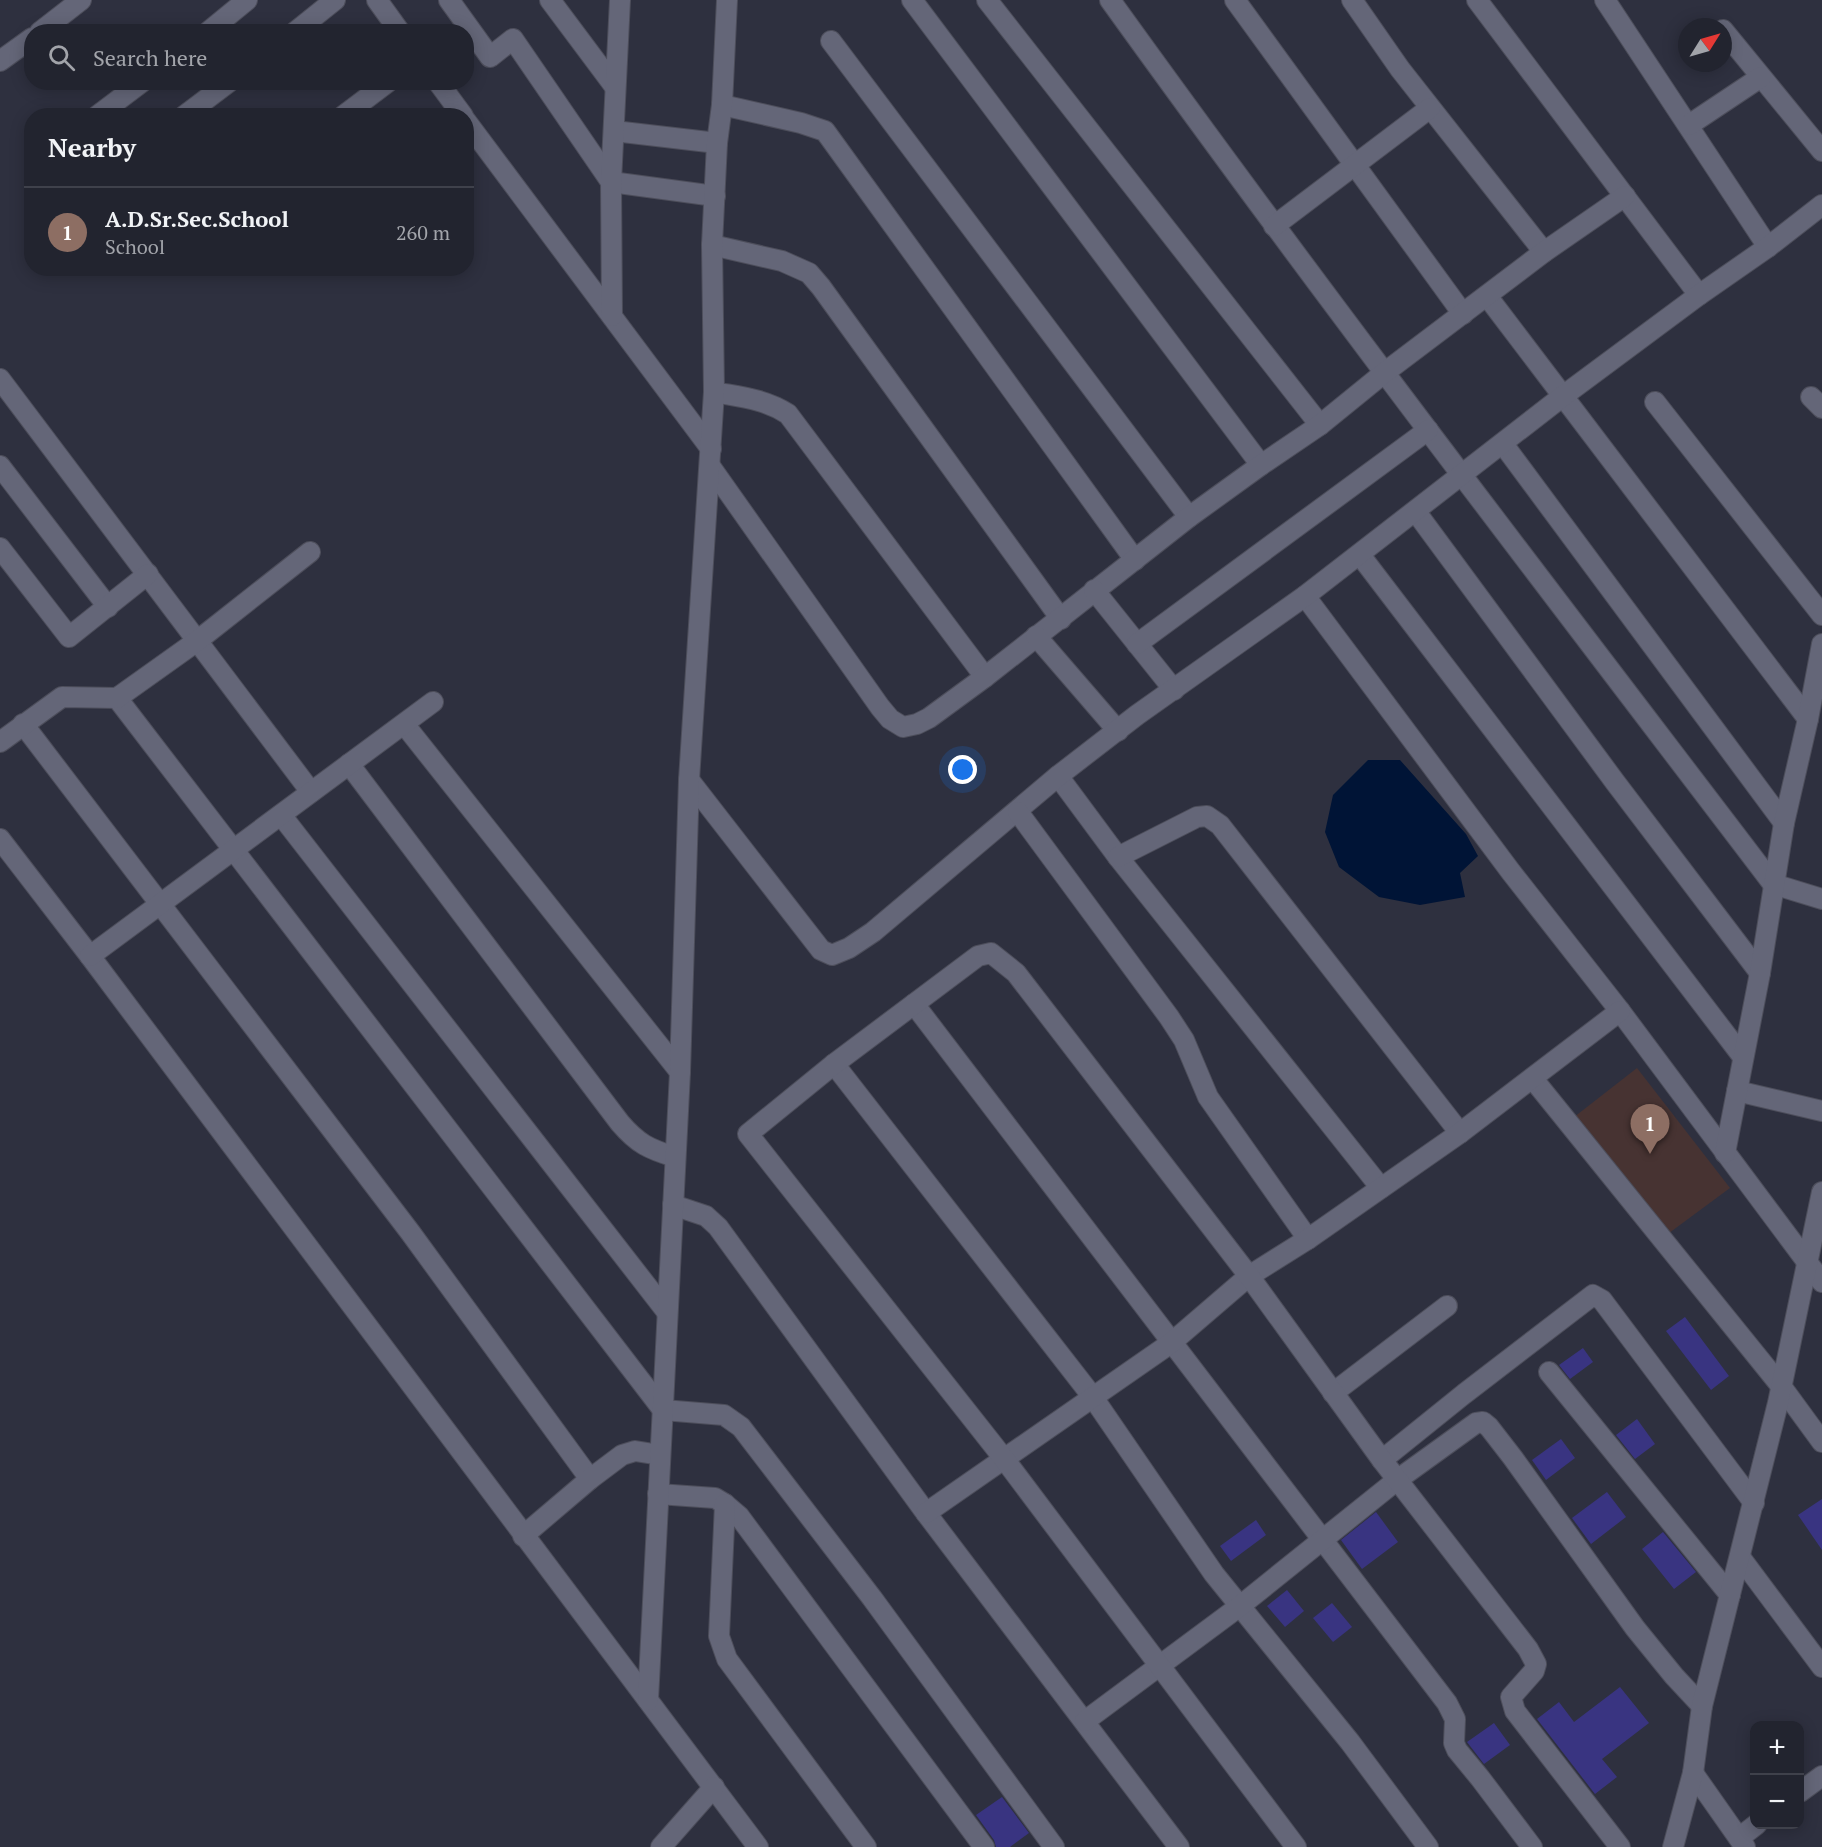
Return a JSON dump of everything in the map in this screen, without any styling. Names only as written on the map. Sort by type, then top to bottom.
[{"type":"street","points":[[50,24],[81,0]]},
{"type":"street","points":[[218,24],[247,0]]},
{"type":"street","points":[[305,24],[335,0]]},
{"type":"street","points":[[377,0],[394,24]]},
{"type":"street","points":[[449,0],[466,24]]},
{"type":"street","points":[[550,0],[615,87]]},
{"type":"street","points":[[648,1700],[680,1072],[689,780],[714,392],[712,245],[728,0]]},
{"type":"street","points":[[912,0],[1261,465]]},
{"type":"street","points":[[987,0],[1320,425]]},
{"type":"street","points":[[1110,0],[1384,373],[1773,884],[1822,899]]},
{"type":"street","points":[[1234,0],[1463,314]]},
{"type":"street","points":[[1352,0],[1400,69],[1544,252]]},
{"type":"street","points":[[1476,0],[1699,295]]},
{"type":"street","points":[[1605,0],[1768,248]]},
{"type":"street","points":[[612,316],[610,182],[614,131],[617,3]]},
{"type":"street","points":[[474,35],[490,57],[513,39],[610,182],[716,196]]},
{"type":"street","points":[[831,41],[1189,517]]},
{"type":"street","points":[[1732,41],[1822,151]]},
{"type":"street","points":[[0,61],[24,44]]},
{"type":"street","points":[[1689,125],[1761,77]]},
{"type":"street","points":[[108,108],[131,90]]},
{"type":"street","points":[[195,108],[218,90]]},
{"type":"street","points":[[354,108],[377,90]]},
{"type":"street","points":[[444,90],[457,108]]},
{"type":"street","points":[[722,105],[825,131],[1135,560]]},
{"type":"street","points":[[1274,226],[1430,108]]},
{"type":"street","points":[[614,131],[717,143]]},
{"type":"street","points":[[474,132],[612,316],[890,720],[903,728],[929,717],[985,677],[1189,517],[1320,425],[1384,373],[1544,252],[1624,196]]},
{"type":"street","points":[[689,780],[821,950],[832,955],[849,948],[873,932],[1058,776],[1360,555],[1563,396],[1699,295],[1768,248],[1822,205]]},
{"type":"street","points":[[712,245],[782,261],[809,273],[821,286],[1060,619]]},
{"type":"street","points":[[1487,296],[1808,719]]},
{"type":"street","points":[[0,379],[311,792]]},
{"type":"street","points":[[714,392],[757,400],[776,406],[788,414],[985,677]]},
{"type":"street","points":[[1655,402],[1822,615]]},
{"type":"street","points":[[1137,644],[1428,430]]},
{"type":"street","points":[[1503,444],[1784,823]]},
{"type":"street","points":[[0,466],[108,607]]},
{"type":"street","points":[[1416,512],[1615,782],[1760,973]]},
{"type":"street","points":[[0,549],[69,637],[148,574]]},
{"type":"street","points":[[0,742],[62,697],[117,698],[197,641],[310,552]]},
{"type":"street","points":[[1360,555],[1743,1057]]},
{"type":"street","points":[[1094,590],[1174,690]]},
{"type":"street","points":[[1305,596],[1822,1282]]},
{"type":"street","points":[[1036,636],[1118,731]]},
{"type":"street","points":[[1725,1153],[1760,973],[1784,823],[1808,719],[1822,644]]},
{"type":"street","points":[[117,698],[663,1410],[724,1414],[741,1427],[872,1598],[1053,1847]]},
{"type":"street","points":[[90,956],[433,702]]},
{"type":"street","points":[[23,724],[403,1223],[590,1479]]},
{"type":"street","points":[[404,724],[680,1072]]},
{"type":"street","points":[[349,764],[620,1123],[648,1149],[675,1157]]},
{"type":"street","points":[[1058,776],[1118,857],[1382,1188]]},
{"type":"street","points":[[1018,812],[1169,1017],[1184,1040],[1208,1096],[1308,1239]]},
{"type":"street","points":[[281,814],[668,1312]]},
{"type":"street","points":[[1118,857],[1197,817],[1207,816],[1220,825],[1460,1133]]},
{"type":"street","points":[[0,839],[758,1847]]},
{"type":"street","points":[[1296,1847],[1005,1460],[748,1134],[834,1064],[978,956],[991,953],[1017,973],[1249,1276],[1397,1480],[1528,1649],[1536,1664],[1534,1671],[1511,1697],[1515,1711],[1620,1847]]},
{"type":"street","points":[[914,1004],[1447,1702],[1455,1719],[1454,1743],[1457,1750],[1532,1847]]},
{"type":"street","points":[[926,1514],[1171,1343],[1249,1276],[1308,1239],[1460,1133],[1620,1011]]},
{"type":"street","points":[[834,1064],[1092,1396],[1214,1574],[1350,1742],[1428,1847]]},
{"type":"street","points":[[1533,1079],[1781,1386],[1822,1442]]},
{"type":"street","points":[[1737,1091],[1822,1111]]},
{"type":"street","points":[[1673,1847],[1693,1773],[1702,1706],[1754,1503],[1822,1192]]},
{"type":"street","points":[[673,1205],[706,1216],[718,1227],[926,1514],[1179,1847]]},
{"type":"street","points":[[1382,1460],[1593,1294],[1602,1300],[1754,1503]]},
{"type":"street","points":[[1333,1393],[1447,1306]]},
{"type":"street","points":[[1549,1372],[1730,1595]]},
{"type":"street","points":[[1085,1721],[1240,1606],[1397,1480],[1467,1430],[1483,1422],[1513,1458],[1635,1628],[1702,1706]]},
{"type":"street","points":[[523,1536],[622,1455],[635,1451],[660,1455]]},
{"type":"street","points":[[658,1494],[715,1498],[726,1504],[746,1526],[984,1847]]},
{"type":"street","points":[[726,1504],[719,1636],[727,1659],[866,1847]]},
{"type":"street","points":[[1740,1557],[1822,1667]]},
{"type":"street","points":[[1693,1773],[1742,1842],[1752,1829]]},
{"type":"street","points":[[1804,1789],[1822,1776]]},
{"type":"street","points":[[661,1847],[714,1786]]},
{"type":"shaded area","points":[[1637,1068],[1730,1188],[1661,1239],[1569,1121]]},
{"type":"water","points":[[1368,760],[1400,760],[1466,834],[1478,856],[1460,873],[1465,897],[1420,905],[1379,897],[1339,867],[1325,832],[1333,795]]},
{"type":"building","points":[[1685,1317],[1729,1376],[1711,1390],[1666,1331]]},
{"type":"building","points":[[1583,1348],[1593,1362],[1570,1379],[1559,1365]]},
{"type":"building","points":[[1637,1419],[1655,1444],[1635,1459],[1616,1435]]},
{"type":"building","points":[[1561,1439],[1575,1458],[1546,1480],[1532,1460]]},
{"type":"building","points":[[1607,1492],[1626,1517],[1591,1544],[1572,1518]]},
{"type":"building","points":[[1822,1499],[1822,1550],[1798,1515]]},
{"type":"building","points":[[1376,1512],[1398,1542],[1362,1569],[1341,1540]]},
{"type":"building","points":[[1256,1520],[1266,1535],[1231,1561],[1220,1546]]},
{"type":"building","points":[[1663,1532],[1696,1572],[1674,1589],[1642,1549]]},
{"type":"building","points":[[1287,1590],[1304,1611],[1285,1627],[1267,1606]]},
{"type":"building","points":[[1332,1603],[1352,1627],[1333,1642],[1313,1618]]},
{"type":"building","points":[[1620,1687],[1649,1723],[1602,1759],[1617,1777],[1595,1794],[1537,1719],[1559,1702],[1574,1722]]},
{"type":"building","points":[[1494,1723],[1510,1745],[1484,1764],[1467,1742]]},
{"type":"building","points":[[1002,1797],[1029,1833],[1010,1847],[996,1847],[994,1840],[976,1815]]},
{"type":"place","name":"A.D.Sr.Sec.School","points":[[1650,1154]]}]
